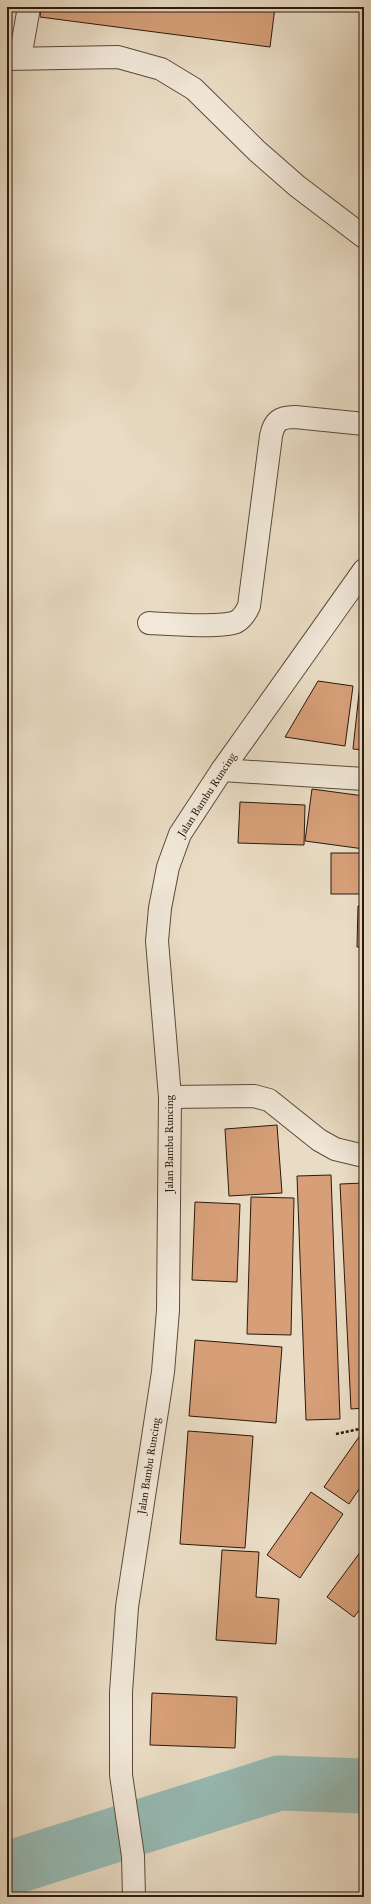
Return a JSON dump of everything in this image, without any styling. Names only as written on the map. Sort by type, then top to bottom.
[{"type":"street","points":[[29,7],[14,58],[118,57],[161,69],[194,90],[257,151],[297,186],[364,237]]},
{"type":"street","points":[[149,623],[221,624],[236,621],[245,615],[249,606],[272,427],[276,422],[286,417],[295,417],[364,424]]},
{"type":"street","name":"Jalan Bambu Runcing","points":[[134,1897],[134,1856],[121,1775],[121,1692],[127,1607],[163,1372],[168,1310],[170,1097],[157,941],[160,908],[168,867],[180,834],[222,770],[364,570]]},
{"type":"street","points":[[222,770],[364,779]]},
{"type":"street","points":[[170,1097],[254,1096],[268,1100],[319,1140],[334,1149],[364,1156]]},
{"type":"path","points":[[336,1434],[364,1428]]},
{"type":"building","points":[[41,7],[275,7],[270,47],[40,17]]},
{"type":"building","points":[[318,681],[353,686],[345,746],[285,737]]},
{"type":"building","points":[[360,684],[364,684],[364,750],[353,749]]},
{"type":"building","points":[[312,789],[364,796],[364,849],[305,841]]},
{"type":"building","points":[[240,802],[305,805],[304,845],[238,843]]},
{"type":"building","points":[[331,853],[364,853],[364,894],[331,894]]},
{"type":"building","points":[[358,906],[364,906],[364,947],[357,947]]},
{"type":"building","points":[[277,1125],[282,1193],[229,1196],[225,1129]]},
{"type":"building","points":[[331,1175],[340,1419],[306,1420],[297,1176]]},
{"type":"building","points":[[364,1183],[364,1408],[351,1409],[340,1184]]},
{"type":"building","points":[[251,1197],[294,1198],[291,1335],[247,1334]]},
{"type":"building","points":[[195,1202],[240,1204],[237,1282],[192,1280]]},
{"type":"building","points":[[195,1340],[282,1347],[276,1423],[189,1416]]},
{"type":"building","points":[[188,1431],[253,1436],[245,1548],[180,1544]]},
{"type":"building","points":[[361,1434],[364,1436],[364,1482],[349,1504],[324,1487]]},
{"type":"building","points":[[311,1492],[343,1514],[300,1578],[267,1555]]},
{"type":"building","points":[[364,1547],[364,1604],[354,1617],[327,1597]]},
{"type":"building","points":[[222,1550],[259,1552],[256,1597],[279,1599],[276,1644],[216,1640]]},
{"type":"building","points":[[152,1693],[237,1697],[235,1748],[150,1745]]},
{"type":"waterway","points":[[7,1869],[279,1783],[364,1786]]}]
